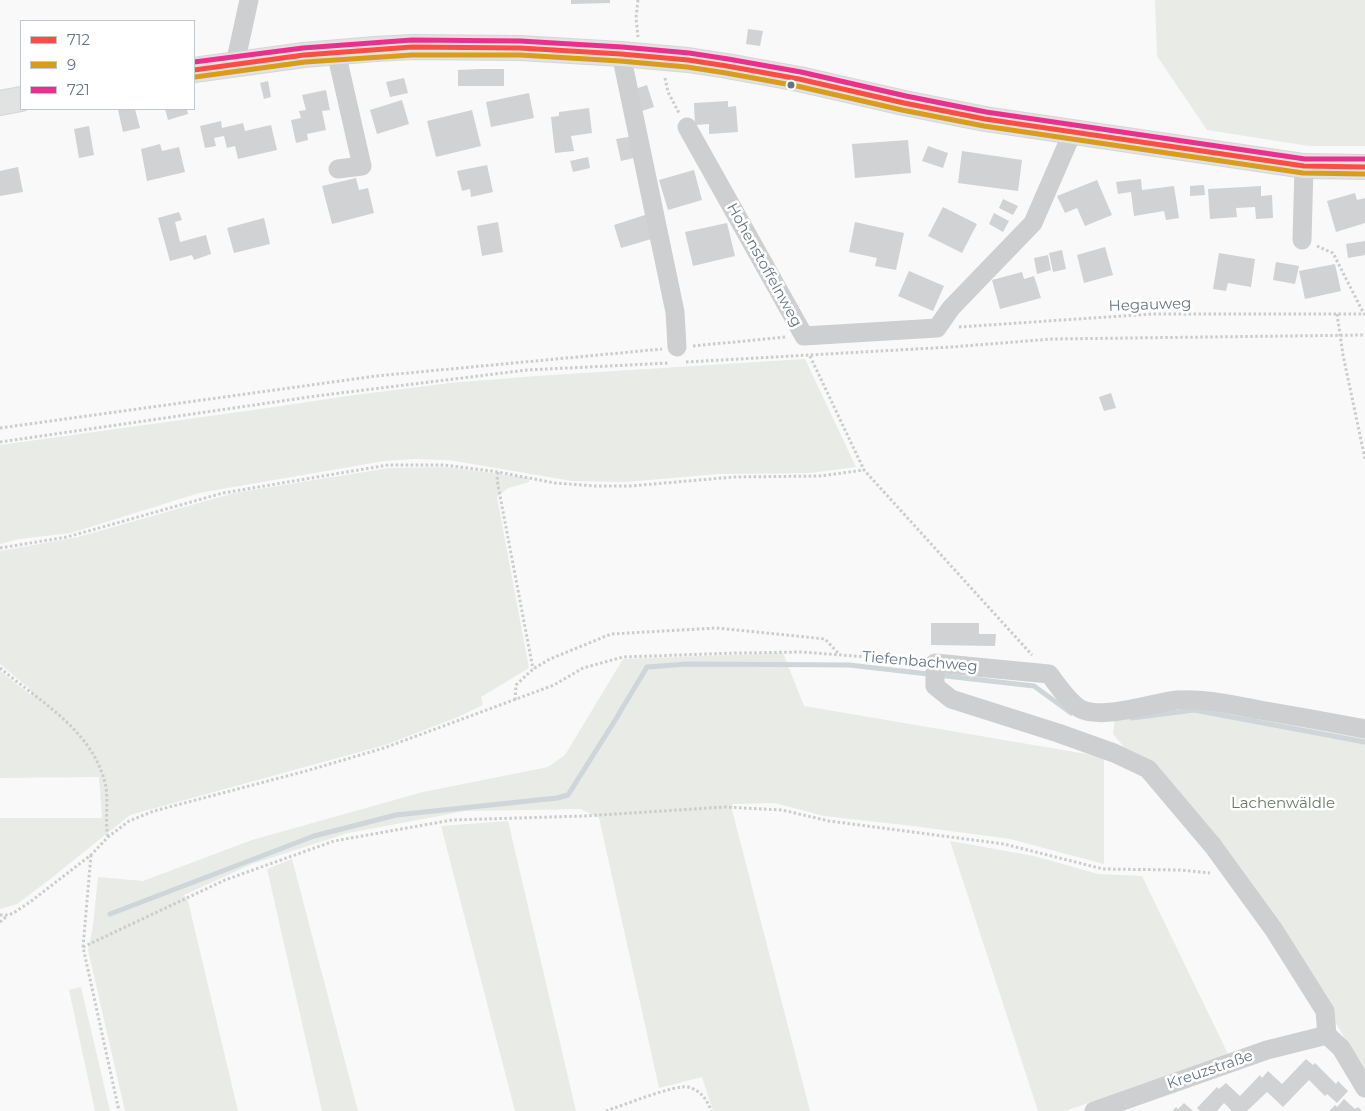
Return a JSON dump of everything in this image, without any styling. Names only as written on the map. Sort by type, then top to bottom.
[{"type":"main road","points":[[195,70],[336,52],[412,47],[529,48],[630,55],[688,60],[727,66],[985,118],[1304,166],[1365,167]]},
{"type":"main road","points":[[0,103],[20,99]]},
{"type":"street","points":[[235,64],[249,0]]},
{"type":"street","points":[[336,52],[362,166],[338,169]]},
{"type":"street","points":[[630,55],[675,312],[679,357]]},
{"type":"street","name":"Hohenstoffelnweg","points":[[687,127],[804,336],[937,328]]},
{"type":"street","points":[[937,328],[951,308],[1033,223],[1073,131]]},
{"type":"street","points":[[1302,240],[1304,166]]},
{"type":"street","points":[[935,663],[935,686],[950,699],[1058,733],[1114,753],[1148,769],[1213,846],[1274,930],[1325,1012],[1327,1035],[1341,1048],[1365,1088]]},
{"type":"street","name":"Tiefenbachweg","points":[[935,663],[1049,674]]},
{"type":"street","points":[[1049,674],[1072,703],[1082,710],[1091,712],[1102,713],[1127,710],[1157,703],[1192,699],[1220,702],[1365,729]]},
{"type":"street","name":"Kreuzstraße","points":[[1094,1111],[1267,1050],[1327,1035]]},
{"type":"path","points":[[630,55],[638,0]]},
{"type":"path","points":[[663,58],[668,92],[687,127]]},
{"type":"path","points":[[1302,240],[1333,252],[1365,314]]},
{"type":"path","name":"Hegauweg","points":[[937,328],[1152,314],[1365,314]]},
{"type":"path","points":[[1336,314],[1365,460]]},
{"type":"path","points":[[0,428],[376,376],[679,357],[810,356],[1052,338],[1365,335]]},
{"type":"path","points":[[0,442],[316,396],[527,370],[679,357],[804,336]]},
{"type":"path","points":[[810,356],[864,470],[1049,674]]},
{"type":"path","points":[[0,548],[67,538],[224,493],[388,465],[444,464],[555,483],[595,486],[630,486],[734,477],[820,476],[864,470]]},
{"type":"path","points":[[498,472],[497,480],[533,669]]},
{"type":"path","points":[[515,700],[516,685],[533,669],[550,659],[611,634],[716,628],[825,639],[839,654]]},
{"type":"path","name":"Tiefenbachweg","points":[[0,922],[30,902],[91,855],[108,837],[128,821],[154,810],[376,750],[554,685],[583,668],[624,657],[793,652],[839,654],[935,663]]},
{"type":"path","points":[[0,668],[74,728],[95,755],[105,780],[108,837]]},
{"type":"path","points":[[84,947],[225,880],[334,841],[452,820],[584,816],[725,807],[782,810],[829,821],[1004,844],[1103,869],[1180,870],[1215,873],[1237,879]]},
{"type":"path","points":[[91,855],[84,947],[119,1111]]},
{"type":"path","points":[[0,915],[8,915]]},
{"type":"path","points":[[606,1111],[665,1090],[686,1086],[700,1092],[709,1104],[711,1111]]},
{"type":"green space","points":[[1155,0],[1365,0],[1365,146],[1309,146],[1207,130],[1157,56]]},
{"type":"green space","points":[[805,359],[856,467],[810,473],[718,474],[626,482],[572,481],[449,460],[414,459],[384,461],[199,493],[71,533],[19,539],[0,544],[0,445],[450,383]]},
{"type":"green space","points":[[446,467],[529,478],[529,482],[508,488],[497,497],[529,668],[481,697],[483,705],[458,717],[385,745],[130,815],[17,904],[0,909],[0,818],[102,818],[99,777],[0,778],[0,671],[32,696],[30,689],[0,664],[0,551],[78,537],[234,493],[389,468]]},
{"type":"green space","points":[[783,653],[804,706],[1104,757],[1104,864],[1010,839],[824,816],[775,803],[733,804],[732,810],[810,1111],[713,1111],[702,1077],[659,1088],[599,818],[581,809],[466,811],[348,833],[252,864],[184,895],[188,901],[238,1111],[125,1111],[88,950],[93,926],[98,877],[143,881],[252,840],[423,792],[548,767],[565,755],[623,659]]},
{"type":"green space","name":"Lachenwäldle","points":[[1194,708],[1219,710],[1365,735],[1365,1073],[1337,1025],[1240,874],[1218,860],[1113,734],[1115,718]]},
{"type":"green space","points":[[508,821],[576,1111],[515,1111],[441,826]]},
{"type":"green space","points":[[950,841],[1034,856],[1098,874],[1142,876],[1228,1054],[1065,1111],[1038,1111]]},
{"type":"green space","points":[[292,859],[358,1111],[322,1111],[267,869]]},
{"type":"green space","points":[[81,987],[110,1111],[95,1111],[69,990]]},
{"type":"building","points":[[571,0],[610,0],[610,3],[571,4]]},
{"type":"building","points":[[748,29],[763,31],[760,46],[746,44]]},
{"type":"building","points":[[504,69],[504,86],[458,86],[458,70]]},
{"type":"building","points":[[404,78],[408,93],[390,97],[386,82]]},
{"type":"building","points":[[268,81],[271,97],[264,99],[260,83]]},
{"type":"building","points":[[647,85],[654,107],[639,112],[632,90]]},
{"type":"building","points":[[326,90],[330,110],[322,111],[326,130],[307,134],[308,140],[296,143],[291,120],[301,118],[299,111],[306,110],[302,95]]},
{"type":"building","points":[[529,93],[534,118],[491,127],[486,102]]},
{"type":"building","points":[[402,100],[409,124],[377,134],[370,110]]},
{"type":"building","points":[[728,101],[728,107],[736,106],[738,132],[709,134],[709,124],[695,125],[694,103]]},
{"type":"building","points":[[589,108],[592,133],[571,136],[574,151],[555,153],[551,117],[559,116],[559,112]]},
{"type":"building","points":[[118,110],[135,110],[140,128],[123,132]]},
{"type":"building","points":[[165,110],[187,110],[188,114],[168,120]]},
{"type":"building","points":[[472,110],[481,146],[436,157],[427,121]]},
{"type":"building","points":[[221,121],[222,128],[243,123],[245,131],[271,125],[277,150],[238,159],[235,146],[227,148],[224,136],[214,138],[216,146],[205,148],[200,126]]},
{"type":"building","points":[[89,126],[94,155],[79,158],[74,129]]},
{"type":"building","points":[[634,136],[638,157],[621,161],[616,139]]},
{"type":"building","points":[[908,140],[911,173],[855,178],[852,144]]},
{"type":"building","points":[[160,144],[162,151],[179,147],[185,172],[147,181],[141,149]]},
{"type":"building","points":[[928,146],[948,153],[943,168],[922,161]]},
{"type":"building","points":[[962,151],[1022,160],[1018,191],[958,183]]},
{"type":"building","points":[[588,157],[590,168],[573,172],[570,161]]},
{"type":"building","points":[[487,165],[493,192],[471,197],[470,189],[462,191],[457,171]]},
{"type":"building","points":[[18,167],[23,192],[0,196],[0,171]]},
{"type":"building","points":[[694,170],[702,200],[668,210],[659,180]]},
{"type":"building","points":[[356,178],[359,190],[368,188],[374,213],[332,224],[322,186]]},
{"type":"building","points":[[1141,179],[1142,190],[1174,186],[1179,218],[1166,220],[1164,211],[1134,216],[1131,192],[1118,194],[1116,182]]},
{"type":"building","points":[[1097,180],[1112,215],[1085,226],[1077,208],[1065,213],[1057,196]]},
{"type":"building","points":[[1204,185],[1205,195],[1190,196],[1190,186]]},
{"type":"building","points":[[1261,186],[1261,196],[1272,195],[1273,218],[1256,219],[1255,207],[1236,208],[1237,217],[1210,219],[1208,189]]},
{"type":"building","points":[[1355,193],[1357,200],[1365,198],[1365,223],[1336,232],[1327,201]]},
{"type":"building","points":[[1003,199],[1018,206],[1013,215],[999,208]]},
{"type":"building","points":[[943,207],[977,224],[962,253],[928,236]]},
{"type":"building","points":[[179,212],[182,220],[175,222],[180,242],[206,235],[211,254],[194,260],[192,255],[170,261],[158,218]]},
{"type":"building","points":[[651,213],[658,237],[621,248],[614,225]]},
{"type":"building","points":[[994,213],[1009,221],[1003,232],[989,224]]},
{"type":"building","points":[[264,218],[270,244],[234,253],[227,228]]},
{"type":"building","points":[[498,222],[503,252],[482,256],[477,226]]},
{"type":"building","points":[[855,222],[904,233],[896,270],[875,266],[877,258],[849,252]]},
{"type":"building","points":[[727,223],[735,256],[693,266],[685,232]]},
{"type":"building","points":[[1365,241],[1365,255],[1348,258],[1346,244]]},
{"type":"building","points":[[1105,247],[1113,275],[1084,283],[1077,255]]},
{"type":"building","points":[[1062,250],[1066,269],[1053,272],[1049,253]]},
{"type":"building","points":[[1219,253],[1255,259],[1251,287],[1228,283],[1226,291],[1213,289]]},
{"type":"building","points":[[1048,255],[1051,270],[1037,274],[1034,258]]},
{"type":"building","points":[[1276,262],[1299,266],[1295,284],[1273,280]]},
{"type":"building","points":[[1335,264],[1341,291],[1305,299],[1299,271]]},
{"type":"building","points":[[909,271],[944,286],[933,311],[898,296]]},
{"type":"building","points":[[1022,272],[1024,279],[1034,276],[1041,298],[1000,309],[992,280]]},
{"type":"building","points":[[1111,393],[1116,408],[1104,411],[1099,397]]},
{"type":"building","points":[[931,623],[979,623],[979,634],[996,634],[995,646],[931,645]]},
{"type":"building","points":[[1306,1059],[1313,1065],[1315,1063],[1336,1084],[1338,1081],[1348,1091],[1337,1103],[1327,1094],[1325,1096],[1309,1080],[1283,1107],[1267,1092],[1247,1111],[1232,1111],[1224,1103],[1217,1111],[1200,1111],[1197,1108],[1217,1087],[1219,1089],[1226,1083],[1240,1096],[1260,1075],[1262,1078],[1268,1071],[1282,1084]]},
{"type":"building","points":[[1344,1099],[1355,1109],[1358,1107],[1362,1111],[1329,1111],[1335,1105],[1337,1107]]},
{"type":"building","points":[[1184,1103],[1193,1111],[1172,1111],[1176,1107],[1178,1109]]},
{"type":"waterway","points":[[110,914],[314,836],[396,815],[557,798],[568,795],[647,667],[688,664],[849,665],[1034,686],[1071,713]]},
{"type":"waterway","points":[[1132,718],[1194,710],[1365,742]]},
{"type":"transit line","name":"721","points":[[195,62],[303,48],[412,40],[520,41],[622,47],[689,53],[801,72],[986,112],[1305,159],[1365,159]]},
{"type":"transit line","name":"712","points":[[195,70],[304,55],[412,47],[520,48],[621,54],[688,60],[727,66],[799,79],[985,119],[1304,166],[1365,167]]},
{"type":"transit line","name":"9","points":[[195,77],[305,62],[412,55],[520,55],[620,61],[687,67],[726,73],[797,86],[902,110],[984,126],[1303,173],[1365,174]]}]
